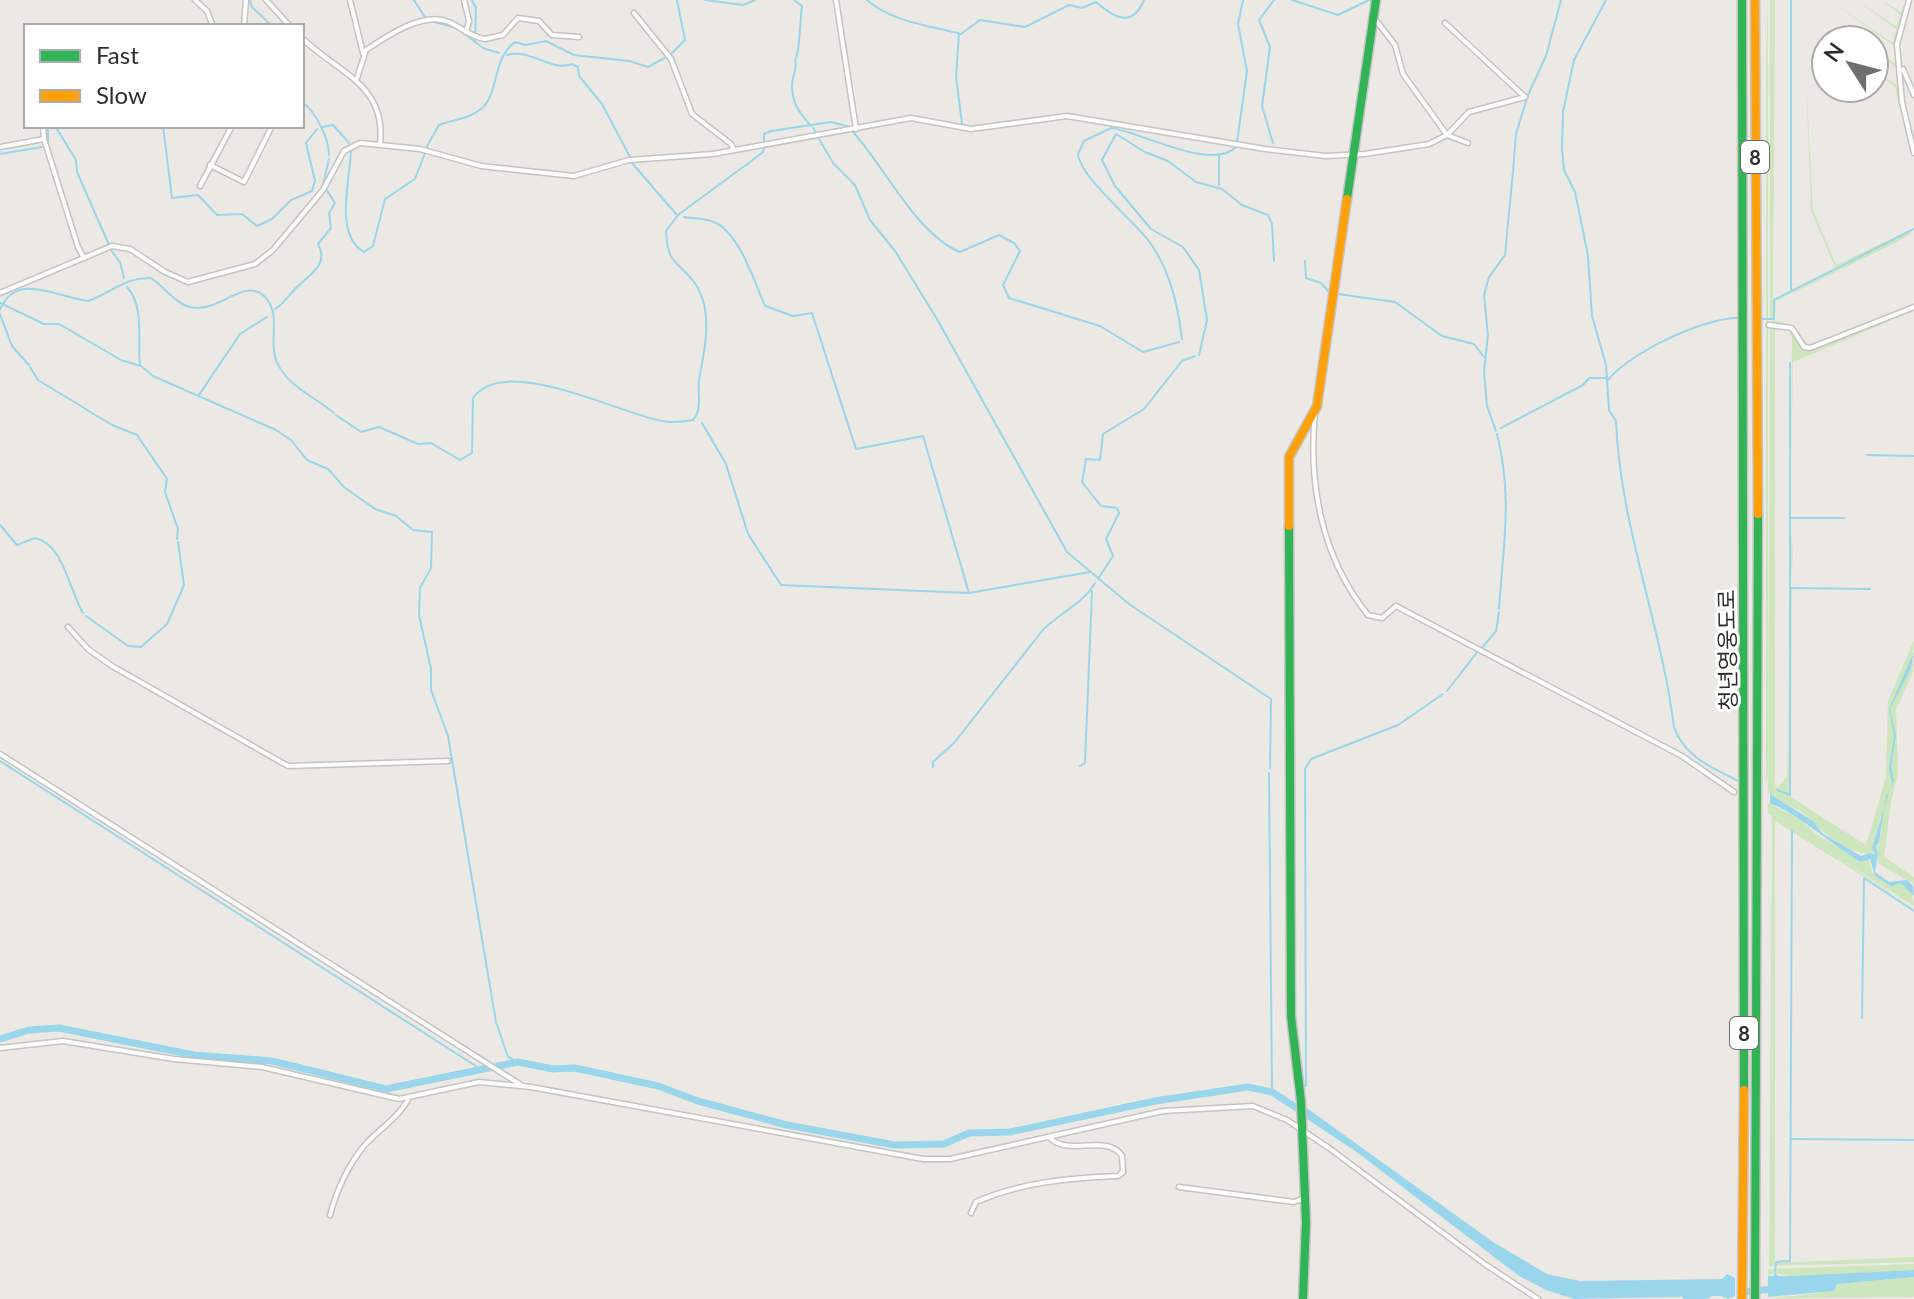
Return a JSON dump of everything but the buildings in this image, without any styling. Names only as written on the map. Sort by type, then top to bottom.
[{"type":"main road","points":[[1303,1299],[1306,1222],[1302,1199],[1301,1101],[1291,1028],[1289,457],[1294,443],[1315,412],[1376,0]]},
{"type":"main road","name":"청년영웅도로","points":[[1742,0],[1746,773],[1742,1299]]},
{"type":"main road","name":"청년영웅도로","points":[[1755,0],[1759,781],[1755,1299]]},
{"type":"street","points":[[195,0],[207,11],[212,24]]},
{"type":"street","points":[[244,24],[246,0]]},
{"type":"street","points":[[266,0],[288,24]]},
{"type":"street","points":[[350,0],[363,53],[357,78]]},
{"type":"street","points":[[464,0],[469,21],[466,32]]},
{"type":"street","points":[[836,0],[856,129]]},
{"type":"street","points":[[1909,0],[1897,39],[1902,102],[1914,153]]},
{"type":"street","points":[[634,13],[671,59],[692,114],[731,144],[734,150]]},
{"type":"street","points":[[1373,17],[1395,45],[1403,74],[1447,135],[1468,143]]},
{"type":"street","points":[[363,53],[400,30],[432,19],[448,22],[478,38],[491,39],[503,35],[518,18],[539,21],[549,34],[579,37]]},
{"type":"street","points":[[0,293],[98,250],[121,247],[175,278],[196,283],[255,264],[273,250],[332,179],[349,146],[380,144],[420,149],[481,166],[574,176],[629,160],[734,150],[911,118],[971,129],[1067,116],[1265,149],[1354,155],[1429,144],[1447,135],[1469,112],[1525,97],[1445,23]]},
{"type":"street","points":[[304,39],[357,78],[380,121],[380,144]]},
{"type":"street","points":[[1901,67],[1914,95]]},
{"type":"street","points":[[43,128],[44,139],[84,258]]},
{"type":"street","points":[[200,186],[231,128]]},
{"type":"street","points":[[210,165],[244,182],[271,128]]},
{"type":"street","points":[[0,147],[44,139]]},
{"type":"street","points":[[1769,325],[1792,328],[1804,347],[1810,348],[1914,307]]},
{"type":"street","points":[[1315,412],[1312,446],[1321,527],[1368,615],[1382,618],[1396,606],[1682,756],[1734,792]]},
{"type":"street","points":[[68,627],[88,649],[112,666],[288,766],[448,761]]},
{"type":"street","points":[[0,754],[523,1086]]},
{"type":"street","points":[[0,1048],[63,1041],[174,1059],[262,1067],[408,1100],[479,1082],[523,1086],[923,1159],[950,1159],[1163,1111],[1232,1105],[1270,1112],[1301,1130],[1538,1299]]},
{"type":"street","points":[[330,1215],[343,1180],[360,1152],[393,1122],[408,1100]]},
{"type":"street","points":[[971,1213],[976,1202],[1002,1191],[1071,1177],[1118,1176],[1123,1172],[1122,1156],[1113,1148],[1059,1144],[1050,1138]]},
{"type":"street","points":[[1179,1187],[1294,1202],[1302,1199]]},
{"type":"green space","points":[[1768,0],[1768,772],[1766,783],[1766,70]]},
{"type":"green space","points":[[1770,0],[1775,0],[1773,317],[1770,318]]},
{"type":"green space","points":[[1856,0],[1896,26],[1901,16],[1882,0],[1901,12],[1908,0],[1896,44],[1901,108],[1914,169],[1895,87],[1890,83],[1890,81],[1897,85],[1896,67],[1890,63],[1890,60],[1896,64],[1894,46],[1890,41],[1893,43],[1896,29]]},
{"type":"green space","points":[[1806,80],[1813,209],[1836,265],[1914,228],[1898,237],[1914,232],[1895,243],[1776,301],[1775,321],[1793,325],[1809,346],[1803,343],[1791,326],[1770,324],[1775,318],[1775,301],[1891,241],[1835,267],[1811,211]]},
{"type":"green space","points":[[1914,303],[1811,347],[1809,346]]},
{"type":"green space","points":[[1914,308],[1914,311],[1793,362],[1790,495],[1792,337],[1787,329],[1775,328],[1775,785],[1778,788],[1787,777],[1790,521],[1793,555],[1790,587],[1791,797],[1866,845],[1886,777],[1888,701],[1914,640],[1912,663],[1898,689],[1914,660],[1912,674],[1896,710],[1898,773],[1884,857],[1914,877],[1914,884],[1878,863],[1881,815],[1872,848],[1876,854],[1867,854],[1834,840],[1803,813],[1768,793],[1770,326],[1790,328],[1803,348],[1809,350]]},
{"type":"green space","points":[[1768,803],[1800,819],[1813,832],[1861,862],[1869,859],[1872,872],[1891,886],[1901,883],[1907,887],[1914,906],[1768,813]]},
{"type":"green space","points":[[1772,814],[1914,908],[1775,821],[1775,1263],[1914,1257],[1914,1262],[1769,1266]]},
{"type":"green space","points":[[1914,1264],[1914,1270],[1790,1276],[1774,1273],[1768,1276],[1768,1269]]},
{"type":"green space","points":[[1914,1277],[1914,1297],[1768,1299],[1834,1291],[1837,1284]]},
{"type":"water","points":[[1914,652],[1911,668],[1890,709],[1896,736],[1891,767],[1894,781],[1890,790],[1889,768],[1894,737],[1889,709]]},
{"type":"water","points":[[1770,794],[1813,821],[1823,834],[1861,856],[1876,855],[1872,848],[1884,807],[1876,846],[1878,854],[1875,872],[1889,882],[1907,880],[1913,886],[1914,896],[1901,883],[1891,886],[1875,876],[1870,859],[1861,862],[1790,813],[1770,804]]},
{"type":"water","points":[[1304,1106],[1493,1242],[1547,1274],[1580,1281],[1722,1279],[1727,1274],[1735,1278],[1735,1296],[1728,1299],[1721,1296],[1574,1299],[1546,1290],[1519,1276],[1358,1153],[1304,1117]]},
{"type":"water","points":[[1914,1270],[1914,1277],[1837,1284],[1834,1291],[1768,1297],[1768,1276],[1774,1276],[1774,1272],[1778,1276],[1790,1276]]},
{"type":"waterway","points":[[250,0],[252,7],[270,24]]},
{"type":"waterway","points":[[414,0],[426,19]]},
{"type":"waterway","points":[[472,0],[476,8],[475,41]]},
{"type":"waterway","points":[[671,54],[685,40],[677,0]]},
{"type":"waterway","points":[[705,0],[743,5],[755,0]]},
{"type":"waterway","points":[[794,0],[802,6],[792,92],[797,107],[811,126]]},
{"type":"waterway","points":[[867,0],[888,14],[961,34],[980,20],[1025,27],[1069,5],[1082,8],[1096,2],[1115,16],[1128,17],[1134,15],[1144,0]]},
{"type":"waterway","points":[[1237,142],[1247,71],[1238,24],[1243,0]]},
{"type":"waterway","points":[[1273,143],[1262,106],[1270,47],[1259,20],[1274,0]]},
{"type":"waterway","points":[[1292,0],[1338,15],[1369,0]]},
{"type":"waterway","points":[[1528,95],[1546,56],[1561,0]]},
{"type":"waterway","points":[[1606,0],[1574,60],[1563,112],[1564,170],[1575,192],[1588,256],[1592,316],[1606,365],[1609,410],[1616,421],[1625,498],[1660,650],[1674,727],[1694,755],[1744,784]]},
{"type":"waterway","points":[[1791,0],[1791,291]]},
{"type":"waterway","points":[[431,21],[456,28]]},
{"type":"waterway","points":[[461,31],[483,48],[499,53]]},
{"type":"waterway","points":[[959,34],[956,76],[962,124]]},
{"type":"waterway","points":[[426,148],[439,125],[471,115],[487,103],[503,57],[515,42],[526,45],[546,41],[574,55],[629,61],[648,67],[668,56]]},
{"type":"waterway","points":[[507,55],[524,55],[556,65],[572,64],[578,67],[579,76],[602,104],[630,157]]},
{"type":"waterway","points":[[1514,159],[1516,134],[1527,98]]},
{"type":"waterway","points":[[304,104],[320,126],[329,155]]},
{"type":"waterway","points":[[764,142],[764,134],[771,131],[831,122],[850,127]]},
{"type":"waterway","points":[[322,127],[333,125],[349,143]]},
{"type":"waterway","points":[[48,128],[48,143]]},
{"type":"waterway","points":[[56,128],[76,160],[77,172],[109,245]]},
{"type":"waterway","points":[[163,128],[172,198],[198,195],[217,215],[242,214],[257,226],[272,219],[291,200],[312,191],[315,181],[306,143],[317,129]]},
{"type":"waterway","points":[[1182,339],[1178,313],[1162,262],[1148,240],[1097,186],[1078,154],[1084,141],[1111,128],[1194,153],[1226,153],[1237,146]]},
{"type":"waterway","points":[[853,132],[915,215],[944,243],[960,252],[999,235],[1014,243],[1020,251],[1003,285],[1009,298],[1100,326],[1143,352],[1179,342]]},
{"type":"waterway","points":[[1199,355],[1207,320],[1199,270],[1183,247],[1151,229],[1115,186],[1102,160],[1116,134],[1145,152],[1168,161],[1196,182],[1222,189],[1242,205],[1268,215],[1272,224],[1274,261]]},
{"type":"waterway","points":[[818,137],[833,163],[855,185],[870,220],[895,251],[937,319],[1067,552],[1129,604],[1271,699],[1270,768]]},
{"type":"waterway","points":[[745,166],[763,152],[764,146]]},
{"type":"waterway","points":[[0,154],[42,147]]},
{"type":"waterway","points":[[351,148],[346,219],[349,233],[364,252],[373,246],[385,199],[415,179],[425,153]]},
{"type":"waterway","points":[[1219,155],[1219,185]]},
{"type":"waterway","points":[[323,185],[329,159]]},
{"type":"waterway","points":[[1496,431],[1487,406],[1484,372],[1488,335],[1484,295],[1489,277],[1505,255],[1514,161]]},
{"type":"waterway","points":[[632,163],[676,214]]},
{"type":"waterway","points":[[336,415],[361,432],[379,427],[418,444],[431,443],[460,460],[472,453],[473,398],[488,386],[510,382],[563,390],[662,421],[693,420],[699,406],[706,317],[694,282],[671,257],[666,231],[678,215],[743,167]]},
{"type":"waterway","points":[[275,309],[319,265],[321,252],[318,244],[331,228],[329,213],[335,203],[326,189]]},
{"type":"waterway","points":[[684,217],[708,220],[725,229],[746,260],[765,306],[793,316],[812,313],[856,449],[923,436],[969,593]]},
{"type":"waterway","points":[[1762,319],[1774,319],[1774,300],[1914,229]]},
{"type":"waterway","points":[[111,250],[120,262],[124,278]]},
{"type":"waterway","points":[[1305,261],[1306,278],[1321,283],[1330,293]]},
{"type":"waterway","points":[[0,310],[16,291],[39,289],[88,301],[142,278],[151,278],[175,299],[190,307],[211,306],[238,293],[255,291],[263,295],[272,310],[274,352],[286,377],[334,413]]},
{"type":"waterway","points":[[127,287],[133,295],[138,314],[140,364]]},
{"type":"waterway","points":[[1338,294],[1395,302],[1442,336],[1474,344],[1484,357]]},
{"type":"waterway","points":[[0,303],[44,324],[59,324],[121,360],[141,366],[153,376],[276,430],[291,440],[307,460],[328,469],[344,487],[375,509],[396,516],[413,530],[432,532],[431,568],[420,588],[419,615],[431,669],[431,690],[448,736],[496,1022],[508,1057],[518,1062]]},
{"type":"waterway","points":[[0,314],[12,346],[29,365]]},
{"type":"waterway","points":[[199,395],[240,334],[267,317]]},
{"type":"waterway","points":[[1607,381],[1649,348],[1707,323],[1740,318]]},
{"type":"waterway","points":[[1098,579],[1113,556],[1106,539],[1119,513],[1117,508],[1101,506],[1082,482],[1086,459],[1100,460],[1103,434],[1144,409],[1182,361],[1195,356]]},
{"type":"waterway","points":[[1777,790],[1790,795],[1790,363]]},
{"type":"waterway","points":[[30,367],[38,380],[112,425],[137,435],[167,479],[165,492],[178,529],[177,539]]},
{"type":"waterway","points":[[1501,428],[1583,385],[1589,378],[1606,378]]},
{"type":"waterway","points":[[702,423],[726,464],[748,534],[781,585],[969,593],[1090,572]]},
{"type":"waterway","points":[[1497,434],[1506,500],[1499,609]]},
{"type":"waterway","points":[[1867,455],[1914,456]]},
{"type":"waterway","points":[[1791,518],[1844,518]]},
{"type":"waterway","points":[[0,525],[17,545],[35,538],[52,549],[65,570],[83,613]]},
{"type":"waterway","points":[[86,616],[128,646],[141,647],[167,624],[184,585],[178,542]]},
{"type":"waterway","points":[[933,767],[933,762],[954,743],[1042,631],[1084,597],[1095,583]]},
{"type":"waterway","points":[[1791,588],[1870,589]]},
{"type":"waterway","points":[[1080,766],[1085,763],[1092,591]]},
{"type":"waterway","points":[[1482,648],[1496,631],[1499,612]]},
{"type":"waterway","points":[[1447,691],[1478,651]]},
{"type":"waterway","points":[[1306,1086],[1305,769],[1311,759],[1398,725],[1443,694]]},
{"type":"waterway","points":[[0,761],[482,1070]]},
{"type":"waterway","points":[[1269,773],[1272,1092]]},
{"type":"waterway","points":[[1775,1272],[1776,1262],[1790,1261],[1792,831]]},
{"type":"waterway","points":[[1862,1018],[1864,878],[1914,911]]},
{"type":"waterway","points":[[0,1039],[29,1030],[59,1028],[194,1055],[272,1061],[386,1089],[518,1062],[553,1069],[575,1068],[658,1086],[698,1101],[787,1125],[895,1145],[944,1144],[969,1133],[1010,1132],[1155,1101],[1248,1087],[1272,1092],[1303,1112]]},
{"type":"waterway","points":[[1791,1139],[1914,1140]]},
{"type":"waterway","points":[[1740,1292],[1775,1289]]},
{"type":"waterway","points":[[1686,1299],[1708,1295]]},
{"type":"traffic: fast","points":[[1347,199],[1376,0]]},
{"type":"traffic: fast","points":[[1742,0],[1744,1090]]},
{"type":"traffic: fast","points":[[1755,1299],[1758,514]]},
{"type":"traffic: fast","points":[[1289,526],[1291,1016],[1301,1101],[1306,1222],[1303,1299]]},
{"type":"traffic: slow","points":[[1755,0],[1758,514]]},
{"type":"traffic: slow","points":[[1289,526],[1289,457],[1317,406],[1347,199]]},
{"type":"traffic: slow","points":[[1742,1299],[1744,1090]]}]
